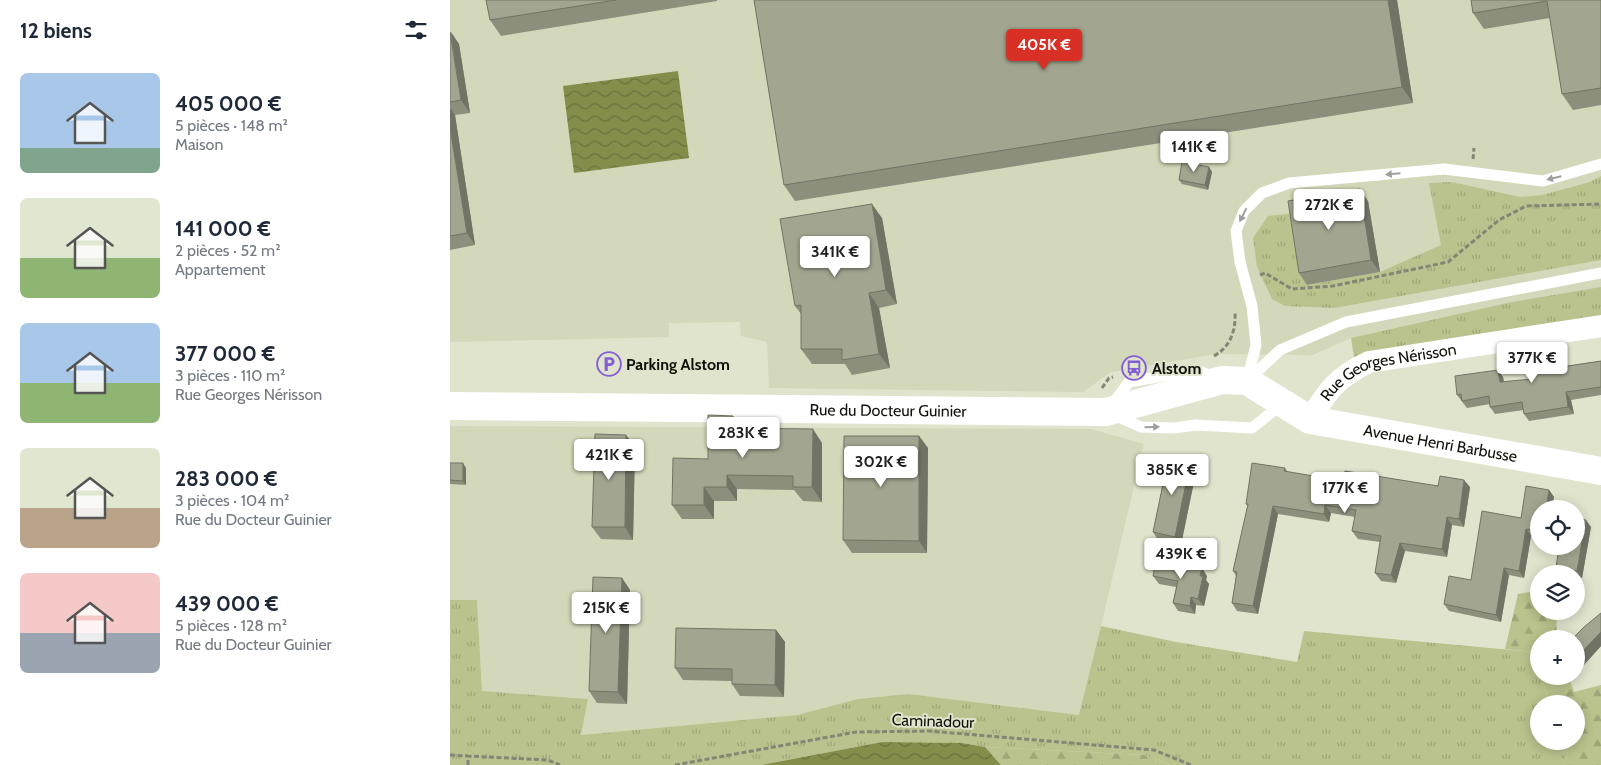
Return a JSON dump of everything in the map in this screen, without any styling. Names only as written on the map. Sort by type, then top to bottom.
[{"type":"main road","name":"Rue du Docteur Guinier","points":[[450,406],[1103,402],[1226,373]]},
{"type":"main road","points":[[1226,373],[1283,403]]},
{"type":"main road","name":"Avenue Henri Barbusse","points":[[1283,403],[1310,420],[1601,471]]},
{"type":"street","name":"Rue Georges Nérisson","points":[[1310,420],[1327,392],[1351,371],[1369,362],[1601,326]]},
{"type":"lane","points":[[1226,373],[1256,344],[1252,306],[1236,231],[1244,211],[1262,193],[1289,184],[1444,169],[1543,181],[1601,164]]},
{"type":"lane","points":[[1226,373],[1346,322],[1601,273]]},
{"type":"lane","points":[[1103,402],[1141,427],[1174,428],[1196,425],[1252,428],[1283,403]]},
{"type":"path","points":[[1245,278],[1265,273],[1292,289],[1333,286],[1396,273],[1448,262],[1499,220],[1526,206],[1601,204]]},
{"type":"path","points":[[1226,373],[1216,356],[1228,344],[1235,325],[1235,308]]},
{"type":"path","points":[[1103,402],[1109,378],[1118,376]]},
{"type":"path","name":"Caminadour","points":[[675,765],[856,732],[928,731],[1154,750],[1191,765]]},
{"type":"path","points":[[450,754],[548,760],[560,765]]},
{"type":"path","points":[[468,756],[468,765]]},
{"type":"shaded area","points":[[450,0],[1601,0],[1601,317],[1351,338],[1313,355],[1216,354],[1111,372],[1083,392],[769,388],[767,342],[741,336],[740,322],[669,323],[669,337],[450,342]]},
{"type":"shaded area","points":[[450,426],[1091,429],[1144,444],[1080,715],[908,694],[858,699],[797,715],[581,735],[588,699],[482,691],[477,600],[450,600]]},
{"type":"green space","points":[[1601,176],[1601,260],[1334,308],[1285,306],[1272,299],[1257,267],[1253,238],[1268,216],[1296,213],[1308,285],[1380,272],[1441,245],[1429,183],[1452,182],[1520,197],[1542,195],[1590,182]]},
{"type":"green space","points":[[1601,287],[1601,317],[1354,357],[1351,338],[1512,302]]},
{"type":"green space","points":[[1530,592],[1530,620],[1556,620],[1557,630],[1530,630],[1530,652],[1505,649],[1518,594]]},
{"type":"green space","points":[[450,600],[477,600],[482,691],[588,699],[581,735],[797,715],[858,699],[908,694],[1079,715],[1101,626],[1176,642],[1297,662],[1304,631],[1530,652],[1530,685],[1544,685],[1547,695],[1530,695],[1530,750],[1567,750],[1564,765],[1170,765],[1144,755],[985,747],[962,743],[882,742],[761,765],[450,765]]},
{"type":"green space","points":[[1544,685],[1571,685],[1574,692],[1601,685],[1601,765],[1564,765],[1567,750],[1585,750],[1585,695],[1547,695]]},
{"type":"green space","points":[[985,747],[1144,755],[1170,765],[1001,765]]},
{"type":"water","points":[[678,71],[689,158],[574,173],[563,86]]},
{"type":"water","points":[[882,742],[962,743],[985,747],[1001,765],[761,765]]},
{"type":"building","points":[[486,0],[616,0],[490,20]]},
{"type":"building","points":[[754,0],[1388,0],[1402,87],[784,185]]},
{"type":"building","points":[[1471,0],[1601,0],[1601,88],[1562,94],[1547,1],[1473,13]]},
{"type":"building","points":[[450,32],[461,100],[450,102]]},
{"type":"building","points":[[450,127],[467,233],[450,236]]},
{"type":"building","points":[[1182,162],[1209,167],[1205,185],[1179,180]]},
{"type":"building","points":[[1360,189],[1371,260],[1299,273],[1288,201]]},
{"type":"building","points":[[872,204],[886,290],[869,293],[879,354],[842,360],[842,349],[801,349],[801,305],[795,306],[780,219]]},
{"type":"building","points":[[1546,344],[1549,364],[1554,363],[1555,368],[1601,361],[1601,387],[1566,392],[1568,407],[1524,414],[1522,402],[1490,407],[1489,396],[1462,401],[1461,394],[1457,395],[1455,376],[1498,370],[1500,382],[1532,379],[1527,347]]},
{"type":"building","points":[[708,415],[733,416],[733,428],[813,429],[812,487],[793,487],[793,476],[727,475],[727,487],[704,487],[704,505],[672,505],[673,458],[708,459]]},
{"type":"building","points":[[595,434],[626,435],[625,527],[592,527]]},
{"type":"building","points":[[844,436],[919,436],[919,541],[843,540]]},
{"type":"building","points":[[1169,455],[1191,459],[1175,537],[1153,532]]},
{"type":"building","points":[[450,463],[463,463],[463,481],[450,480]]},
{"type":"building","points":[[1252,463],[1285,468],[1284,471],[1343,481],[1345,471],[1438,486],[1440,476],[1464,480],[1459,519],[1447,517],[1442,549],[1400,543],[1391,575],[1375,573],[1381,536],[1352,531],[1356,510],[1325,505],[1324,514],[1273,506],[1253,606],[1232,603],[1237,572],[1233,571],[1248,504],[1246,504]]},
{"type":"building","points":[[1526,486],[1549,490],[1547,500],[1530,500],[1530,530],[1526,529],[1519,571],[1504,568],[1496,615],[1444,604],[1449,576],[1471,580],[1482,511],[1521,518]]},
{"type":"building","points":[[1558,555],[1580,555],[1578,565],[1556,565]]},
{"type":"building","points":[[1156,561],[1202,568],[1200,576],[1203,576],[1198,599],[1191,597],[1190,606],[1173,603],[1178,581],[1153,576]]},
{"type":"building","points":[[593,577],[622,578],[618,692],[589,691]]},
{"type":"building","points":[[1601,613],[1601,632],[1585,649],[1585,630],[1581,630]]},
{"type":"building","points":[[676,628],[776,630],[775,685],[732,684],[732,669],[675,668]]},
{"type":"place","name":"Parking Alstom","points":[[609,364]]},
{"type":"place","name":"Alstom","points":[[1134,368]]}]
